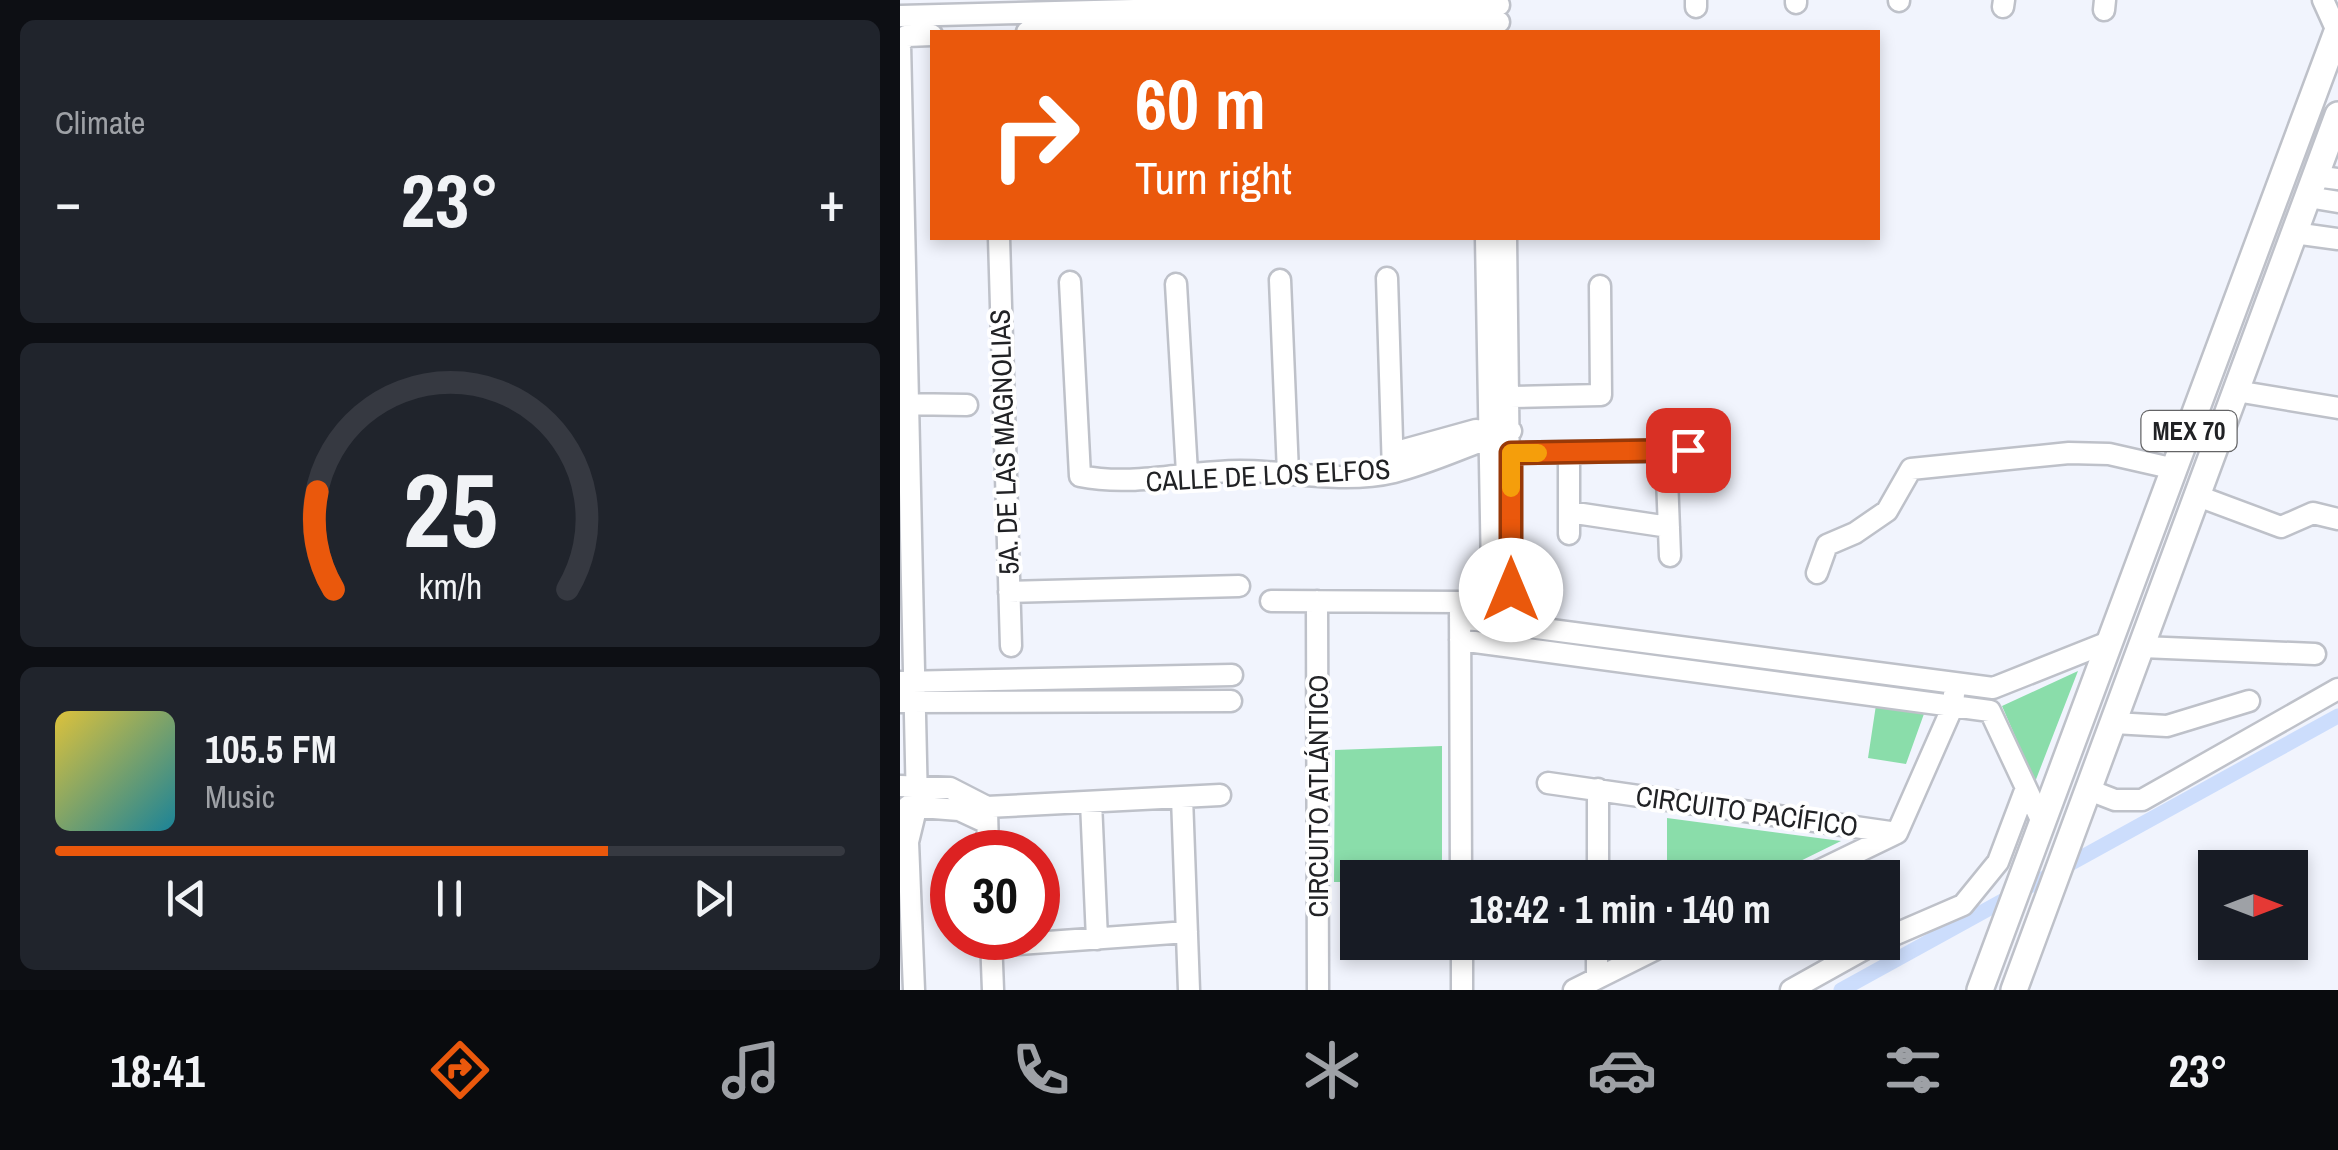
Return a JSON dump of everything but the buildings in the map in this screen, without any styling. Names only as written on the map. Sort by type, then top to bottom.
[{"type":"main road","name":"MEX 70","points":[[1980,990],[2338,30]]},
{"type":"main road","name":"MEX 70","points":[[2014,990],[2294,233],[2320,184],[2338,116]]},
{"type":"street","points":[[2323,0],[2338,30]]},
{"type":"street","points":[[902,26],[1392,3],[1490,15]]},
{"type":"street","points":[[1044,30],[1199,12],[1490,15]]},
{"type":"street","points":[[902,26],[930,35]]},
{"type":"street","points":[[902,26],[907,800],[914,990]]},
{"type":"street","points":[[2320,184],[2338,202]]},
{"type":"street","points":[[2294,233],[2338,239]]},
{"type":"street","name":"5A. DE LAS MAGNOLIAS","points":[[998,240],[1010,646]]},
{"type":"street","points":[[1486,240],[1502,421],[1511,453],[1502,623]]},
{"type":"street","points":[[1502,646],[1506,240]]},
{"type":"street","points":[[1386,278],[1393,463]]},
{"type":"street","points":[[1280,280],[1288,473]]},
{"type":"street","name":"CALLE DE LOS ELFOS","points":[[1070,282],[1080,476],[1126,481],[1187,473],[1352,477],[1502,421],[1601,395],[1600,286]]},
{"type":"street","points":[[1176,284],[1187,473]]},
{"type":"street","points":[[2236,391],[2338,408]]},
{"type":"street","points":[[904,404],[967,405]]},
{"type":"street","points":[[1511,453],[1688,450]]},
{"type":"street","points":[[1666,451],[1670,556]]},
{"type":"street","points":[[1569,452],[1569,534]]},
{"type":"street","points":[[1817,572],[1827,545],[1855,533],[1887,511],[1911,469],[2069,453],[2109,454],[2175,469]]},
{"type":"street","points":[[2198,496],[2281,526],[2313,513],[2338,519]]},
{"type":"street","points":[[1569,512],[1669,527]]},
{"type":"street","points":[[1008,592],[1239,586]]},
{"type":"street","points":[[1271,601],[1460,602],[1461,860]]},
{"type":"street","name":"CIRCUITO ATLÁNTICO","points":[[1317,601],[1318,990]]},
{"type":"street","points":[[1460,618],[1993,688],[2111,642]]},
{"type":"street","points":[[1460,640],[1990,711]]},
{"type":"street","points":[[2142,647],[2315,654]]},
{"type":"street","points":[[1767,681],[1770,659]]},
{"type":"street","points":[[907,691],[1125,677],[1232,675]]},
{"type":"street","points":[[1125,677],[1126,701]]},
{"type":"street","name":"CIRCUITO PACÍFICO","points":[[1840,860],[1897,832],[1953,706],[1956,683]]},
{"type":"street","points":[[1993,688],[1990,711],[2042,829]]},
{"type":"street","points":[[2089,790],[2115,800],[2142,800],[2338,689]]},
{"type":"street","points":[[907,691],[1126,701],[1232,701]]},
{"type":"street","points":[[2114,723],[2167,726],[2249,701]]},
{"type":"street","name":"CIRCUITO PACÍFICO","points":[[1548,783],[1897,832]]},
{"type":"street","points":[[907,800],[950,788],[987,815],[1092,802],[1220,795]]},
{"type":"street","points":[[1900,932],[1963,905],[1998,862],[2026,788]]},
{"type":"street","name":"CIRCUITO PACÍFICO","points":[[1598,790],[1598,860]]},
{"type":"street","points":[[1182,797],[1189,990]]},
{"type":"street","points":[[1092,802],[1097,939]]},
{"type":"street","points":[[987,815],[987,830]]},
{"type":"street","points":[[1060,940],[1187,932]]},
{"type":"street","points":[[993,960],[994,990]]},
{"type":"street","points":[[1462,960],[1462,990]]},
{"type":"street","points":[[1598,960],[1598,978]]},
{"type":"street","points":[[1574,990],[1634,960]]},
{"type":"street","points":[[1791,990],[1845,960]]},
{"type":"green space","points":[[2078,671],[2035,782],[2002,706]]},
{"type":"green space","points":[[1876,705],[1925,711],[1906,764],[1868,758]]},
{"type":"green space","points":[[1442,746],[1442,860],[1340,860],[1340,882],[1334,882],[1335,750]]},
{"type":"green space","points":[[1667,818],[1841,841],[1802,860],[1667,860]]},
{"type":"waterway","points":[[1841,990],[2338,716]]},
{"type":"slow traffic","points":[[1511,488],[1511,453],[1538,453]]},
{"type":"route","points":[[1511,590],[1511,453],[1688,450]]}]
